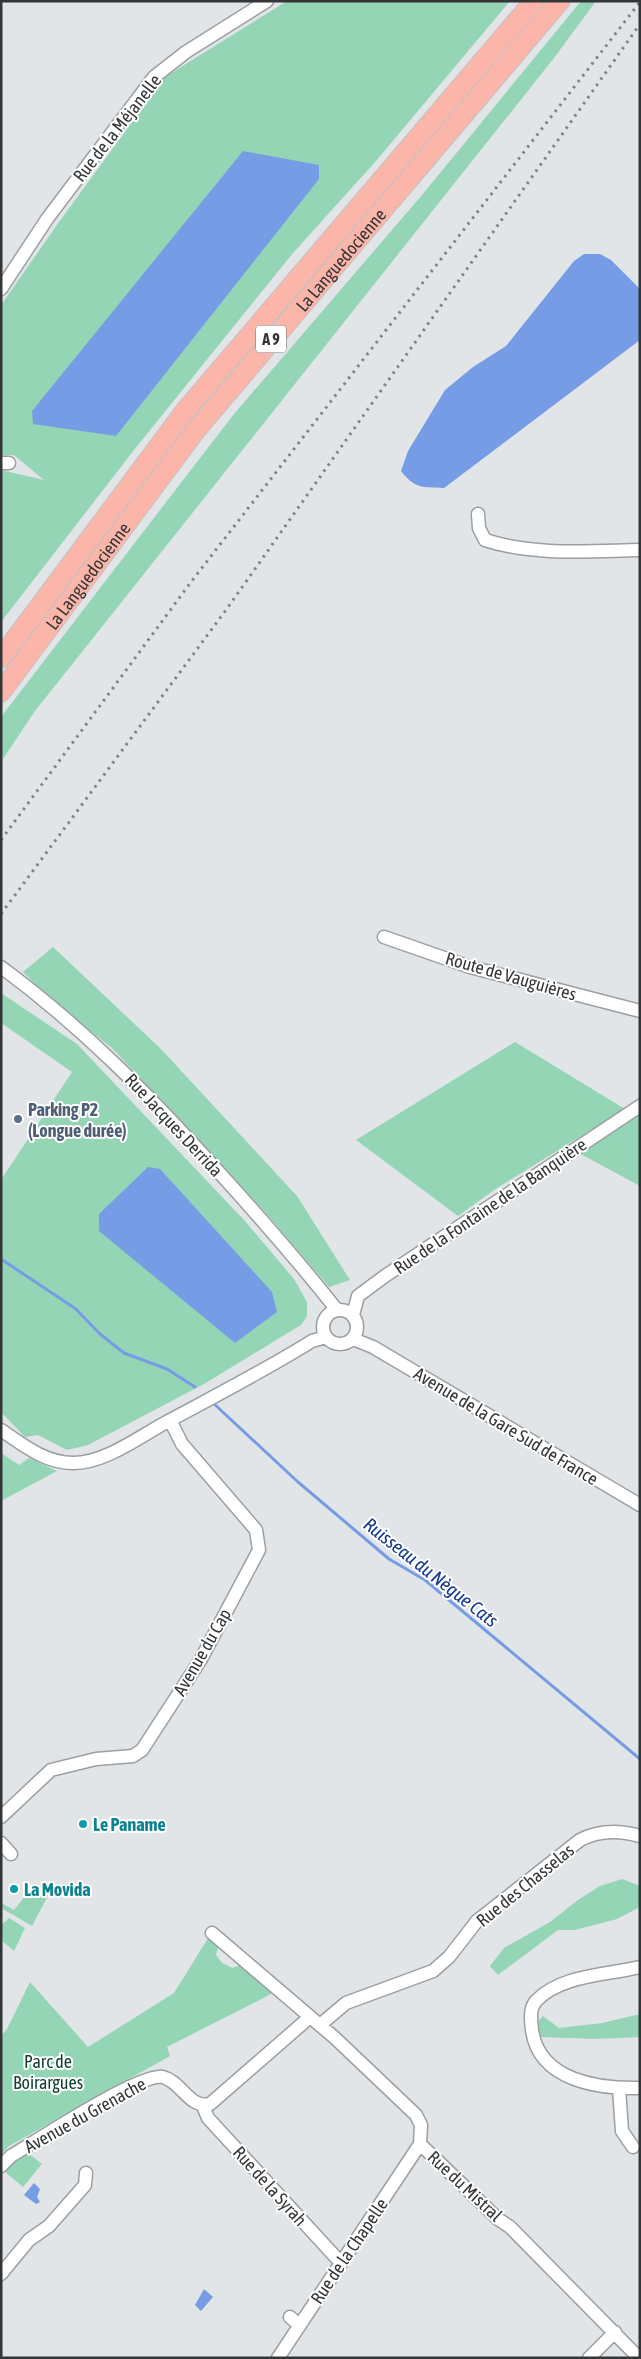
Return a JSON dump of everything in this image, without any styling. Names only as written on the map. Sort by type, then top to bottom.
[{"type":"highway","name":"La Languedocienne","points":[[1,658],[185,411],[534,1]]},
{"type":"highway","name":"La Languedocienne","points":[[1,692],[161,476],[230,387],[560,1]]},
{"type":"street","name":"Rue de la Méjanelle","points":[[1,289],[47,219],[154,77],[186,52],[267,1]]},
{"type":"street","points":[[478,514],[478,528],[485,540],[502,546],[559,551],[640,550]]},
{"type":"street","name":"Route de Vauguières","points":[[384,937],[470,967],[640,1011]]},
{"type":"street","name":"Rue Jacques Derrida","points":[[1,968],[77,1027],[111,1059],[191,1142],[297,1260],[337,1310]]},
{"type":"street","name":"Rue de la Fontaine de la Banquière","points":[[353,1314],[358,1296],[385,1276],[640,1106]]},
{"type":"street","name":"Rue Jacques Derrida","points":[[320,1288],[325,1327]]},
{"type":"street","points":[[1,1430],[27,1448],[59,1462],[73,1463],[103,1456],[312,1341],[337,1310],[353,1314],[356,1319],[355,1335],[348,1343],[336,1344],[325,1327]]},
{"type":"street","name":"Avenue de la Gare Sud de France","points":[[355,1335],[640,1505]]},
{"type":"street","name":"Avenue du Cap","points":[[1,1817],[51,1770],[96,1759],[133,1756],[142,1750],[201,1658],[259,1550],[256,1530],[182,1444],[170,1420]]},
{"type":"street","name":"Rue des Chasselas","points":[[320,2025],[346,2003],[432,1971],[449,1957],[477,1921],[580,1840],[590,1835],[612,1831],[640,1836]]},
{"type":"street","points":[[1,1843],[11,1854]]},
{"type":"street","name":"Rue du Mistral","points":[[212,1933],[320,2025],[416,2115],[421,2125],[420,2144],[498,2219],[510,2227],[639,2358]]},
{"type":"street","points":[[640,1967],[565,1983],[537,2000],[531,2013],[533,2034],[537,2046],[544,2057],[555,2068],[571,2079],[619,2088],[640,2088]]},
{"type":"street","points":[[203,2106],[218,2098],[310,2017]]},
{"type":"street","name":"Avenue du Grenache","points":[[1,2166],[11,2156],[105,2100],[149,2078],[162,2077],[169,2080],[192,2101],[203,2106]]},
{"type":"street","points":[[619,2088],[622,2131],[633,2147]]},
{"type":"street","name":"Rue de la Syrah","points":[[203,2106],[208,2118],[341,2263]]},
{"type":"street","name":"Rue de la Chapelle","points":[[278,2358],[294,2321],[341,2263],[420,2144]]},
{"type":"street","points":[[1,2274],[29,2240],[49,2226],[85,2185],[86,2173]]},
{"type":"street","points":[[589,2358],[615,2332]]},
{"type":"green space","points":[[287,1],[510,1],[376,161],[293,253],[134,450],[1,622],[1,470],[44,480],[14,455],[1,455],[1,305],[165,77]]},
{"type":"green space","points":[[581,1],[596,1],[554,58],[35,711],[1,762],[1,717],[234,414],[422,195]]},
{"type":"green space","points":[[53,947],[161,1049],[297,1196],[350,1280],[329,1287],[265,1212],[112,1048],[50,999],[23,972]]},
{"type":"green space","points":[[1,993],[77,1044],[244,1220],[294,1279],[307,1302],[307,1316],[301,1325],[204,1384],[88,1445],[67,1450],[38,1435],[25,1437],[1,1412],[1,1180],[72,1072],[1,1023]]},
{"type":"green space","points":[[515,1042],[625,1109],[497,1188],[458,1216],[356,1140]]},
{"type":"green space","points":[[640,1108],[640,1186],[575,1151]]},
{"type":"green space","points":[[1,1453],[19,1465],[29,1458],[57,1471],[1,1501]]},
{"type":"green space","points":[[622,1879],[640,1886],[640,1907],[617,1919],[575,1930],[558,1930],[498,1975],[490,1966],[504,1948],[550,1922],[600,1886]]},
{"type":"green space","points":[[33,1886],[49,1894],[32,1926],[1,1908],[1,1903],[14,1910]]},
{"type":"green space","points":[[9,1918],[25,1928],[14,1951],[1,1940],[1,1925]]},
{"type":"green space","name":"Parc de Boirargues","points":[[210,1935],[219,1943],[216,1955],[222,1963],[233,1968],[243,1964],[275,1992],[167,2047],[170,2056],[9,2146],[1,2155],[1,2036],[7,2029],[30,1982],[88,2047],[174,1993]]},
{"type":"green space","points":[[640,2014],[640,2037],[596,2039],[540,2037],[536,2024],[543,2016],[559,2028],[602,2023]]},
{"type":"green space","points":[[27,2152],[42,2164],[23,2187],[4,2171],[15,2157]]},
{"type":"water","points":[[243,151],[319,165],[319,179],[116,436],[33,424],[32,411]]},
{"type":"water","points":[[584,254],[600,254],[611,260],[640,289],[640,340],[444,488],[424,487],[415,484],[401,471],[408,451],[445,390],[473,367],[506,346],[574,261]]},
{"type":"water","points":[[148,1167],[160,1169],[272,1292],[277,1312],[235,1343],[99,1231],[99,1214]]},
{"type":"water","points":[[34,2183],[40,2189],[37,2197],[40,2202],[36,2204],[24,2195]]},
{"type":"water","points":[[204,2289],[213,2297],[201,2311],[195,2305]]},
{"type":"waterway","name":"Ruisseau du Nègue Cats","points":[[1,1259],[76,1309],[100,1334],[124,1353],[167,1369],[195,1387]]},
{"type":"waterway","name":"Ruisseau du Nègue Cats","points":[[212,1402],[298,1482],[389,1559],[425,1580],[640,1759]]},
{"type":"railway","points":[[1,840],[191,582],[640,2]]},
{"type":"railway","points":[[1,914],[226,610],[640,24]]},
{"type":"place","name":"Parking P2 (Longue durée)","points":[[18,1119]]},
{"type":"place","name":"Le Paname","points":[[83,1824]]},
{"type":"place","name":"La Movida","points":[[14,1889]]}]
